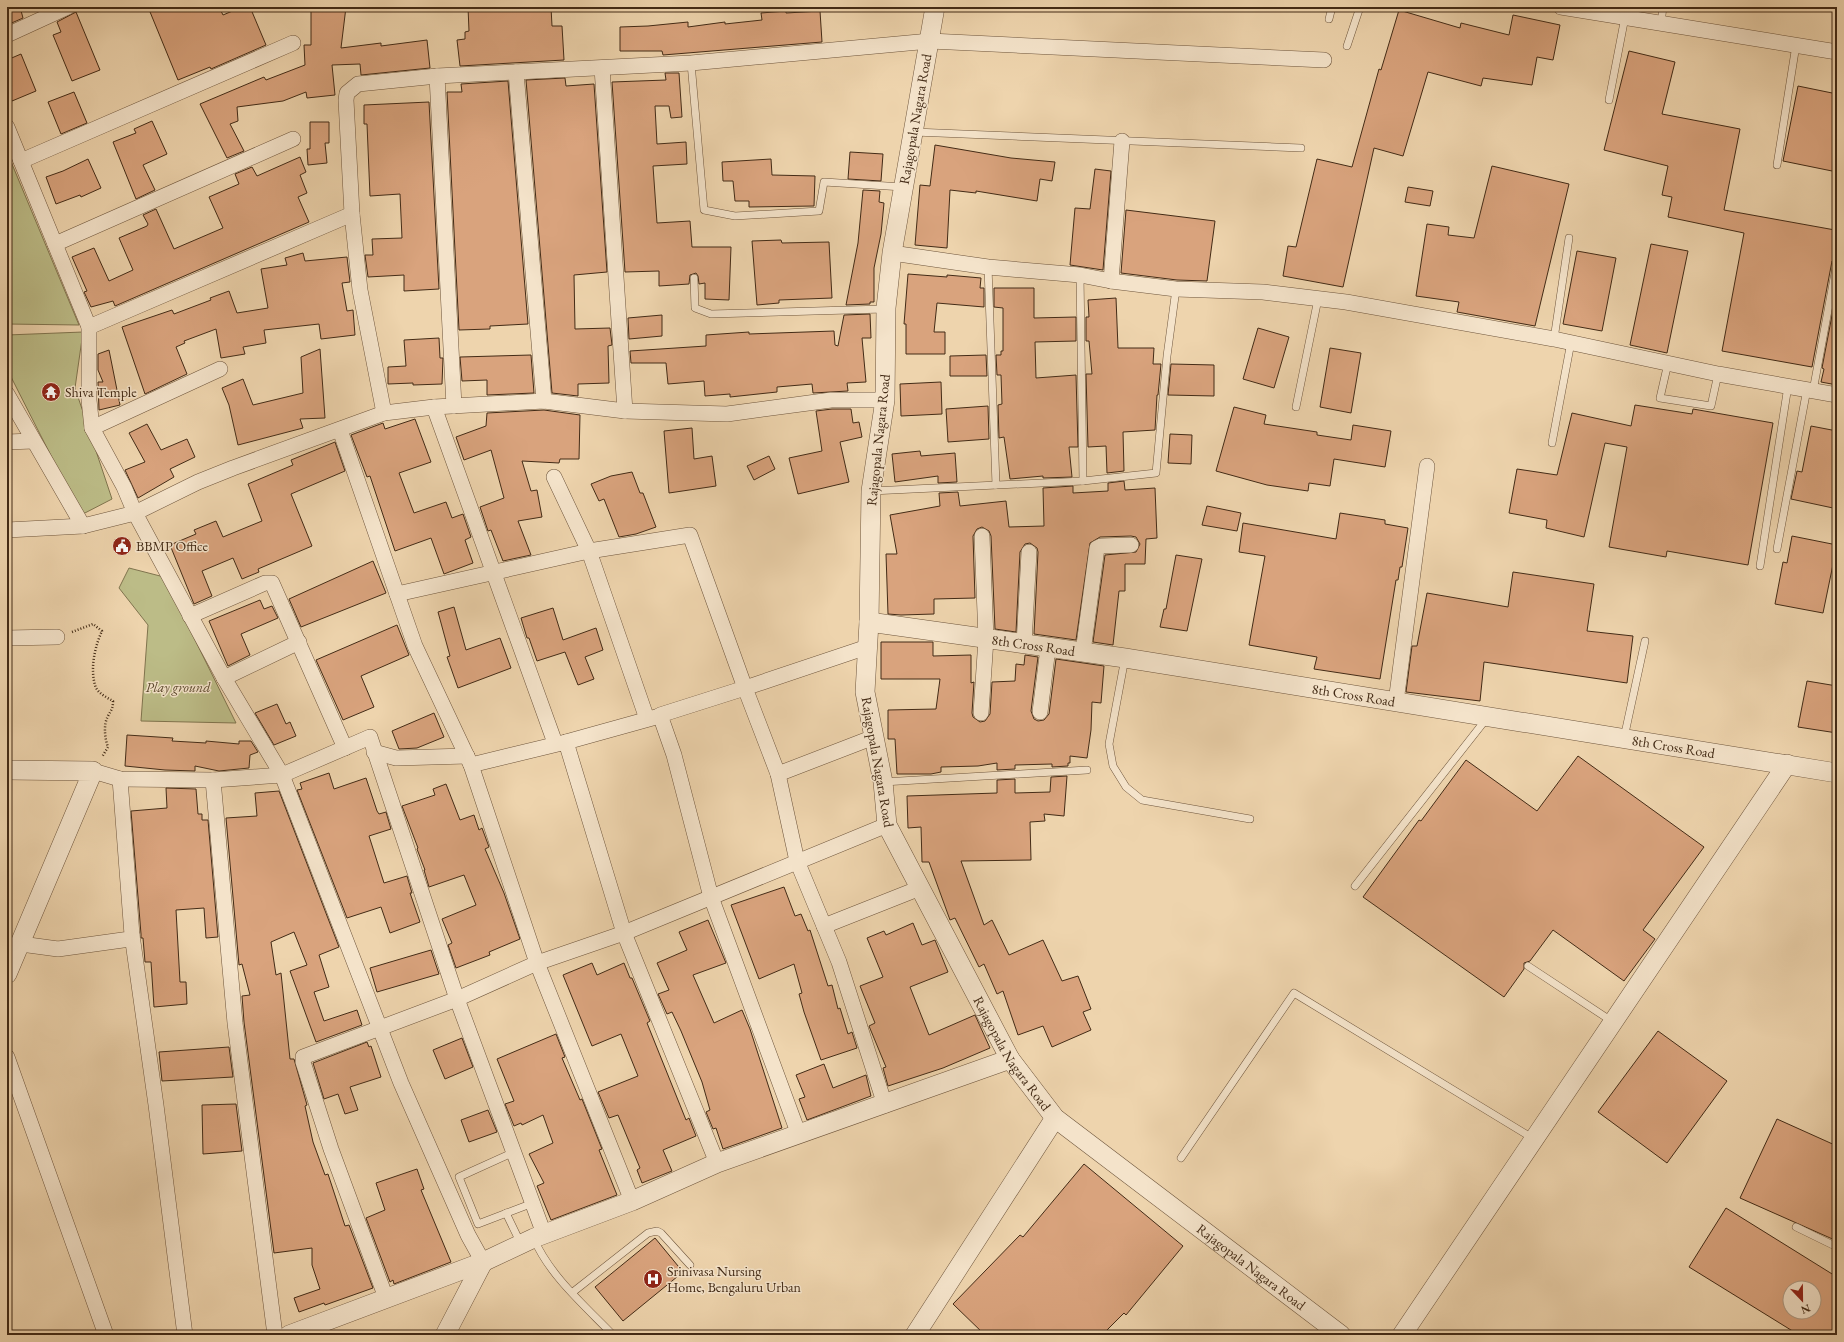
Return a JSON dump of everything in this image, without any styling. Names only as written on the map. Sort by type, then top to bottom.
[{"type":"street","points":[[7,35],[68,7]]},
{"type":"street","name":"Rajagopala Nagara Road","points":[[935,7],[892,253],[886,308],[885,400],[871,491],[869,622],[865,692],[883,782],[887,825],[1010,1059],[1055,1118],[1341,1335]]},
{"type":"street","points":[[1561,7],[1837,52]]},
{"type":"street","points":[[384,413],[360,290],[352,214],[347,93],[358,84],[437,76],[691,63],[930,41],[1324,60]]},
{"type":"street","points":[[21,161],[293,43]]},
{"type":"street","points":[[602,68],[625,411]]},
{"type":"street","points":[[516,72],[544,401]]},
{"type":"street","points":[[437,76],[454,406]]},
{"type":"street","points":[[7,127],[89,326],[89,400],[92,428],[190,616],[224,678],[282,775],[401,1083],[468,1234],[483,1262]]},
{"type":"street","points":[[55,244],[293,139]]},
{"type":"street","points":[[1111,281],[1122,141]]},
{"type":"street","points":[[89,326],[352,214]]},
{"type":"street","points":[[892,253],[988,267],[1080,275],[1111,281],[1176,289],[1263,292],[1318,299],[1554,338],[1718,374],[1837,395]]},
{"type":"street","points":[[92,428],[220,370]]},
{"type":"street","points":[[7,394],[83,526]]},
{"type":"street","points":[[7,530],[83,526],[135,513],[219,474],[384,413],[434,407],[544,401],[625,411],[728,414],[831,400],[885,400]]},
{"type":"street","points":[[434,407],[493,571],[560,743],[624,934],[717,1163]]},
{"type":"street","points":[[340,430],[415,646],[469,760],[537,963],[632,1201]]},
{"type":"street","points":[[7,442],[33,441]]},
{"type":"street","points":[[1396,702],[1427,466]]},
{"type":"street","points":[[554,477],[589,551],[654,717],[674,755],[711,897],[799,1135]]},
{"type":"street","points":[[397,594],[493,571],[589,551],[690,535],[745,688],[778,774],[797,861],[839,962],[885,1105]]},
{"type":"street","points":[[981,713],[986,639],[982,536]]},
{"type":"street","points":[[1083,652],[1097,548],[1101,546],[1131,545]]},
{"type":"street","points":[[1024,644],[1028,552]]},
{"type":"street","points":[[190,616],[265,583],[272,583],[345,748]]},
{"type":"street","name":"8th Cross Road","points":[[869,622],[1125,658],[1837,773]]},
{"type":"street","points":[[7,638],[57,637]]},
{"type":"street","points":[[224,678],[299,642]]},
{"type":"street","points":[[374,752],[396,758],[469,760],[560,743],[654,717],[867,647]]},
{"type":"street","points":[[1040,712],[1048,648]]},
{"type":"street","points":[[7,770],[93,771],[120,779],[213,780],[282,775],[370,737],[457,999],[533,1203],[533,1239]]},
{"type":"street","points":[[778,774],[874,737]]},
{"type":"street","points":[[1402,1335],[1787,764]]},
{"type":"street","points":[[7,974],[22,944],[93,771]]},
{"type":"street","points":[[120,779],[132,935],[156,1105],[185,1335]]},
{"type":"street","points":[[213,780],[235,1023],[276,1335]]},
{"type":"street","points":[[386,1298],[331,1149],[303,1062],[303,1057],[308,1053],[457,999],[537,963],[624,934],[797,861],[887,825]]},
{"type":"street","points":[[824,926],[920,888]]},
{"type":"street","points":[[22,944],[58,949],[130,939],[132,935]]},
{"type":"street","points":[[7,1057],[106,1335]]},
{"type":"street","points":[[289,1335],[483,1262],[533,1239],[632,1201],[717,1163],[885,1105],[1010,1059]]},
{"type":"street","points":[[915,1335],[1055,1118]]},
{"type":"street","points":[[445,1335],[483,1262]]},
{"type":"lane","points":[[1329,19],[1332,7]]},
{"type":"lane","points":[[1348,46],[1360,7]]},
{"type":"lane","points":[[1661,23],[1663,7]]},
{"type":"lane","points":[[1609,100],[1624,17]]},
{"type":"lane","points":[[1777,165],[1796,45]]},
{"type":"lane","points":[[691,63],[704,210],[735,216],[819,211],[824,182],[903,187]]},
{"type":"lane","points":[[912,132],[1302,148]]},
{"type":"lane","points":[[1554,338],[1569,238]]},
{"type":"lane","points":[[1777,549],[1837,262]]},
{"type":"lane","points":[[988,267],[996,485]]},
{"type":"lane","points":[[1080,275],[1083,481]]},
{"type":"lane","points":[[694,278],[695,308],[711,314],[886,308]]},
{"type":"lane","points":[[871,491],[1083,481],[1156,473],[1167,356],[1176,289]]},
{"type":"lane","points":[[1296,407],[1318,299]]},
{"type":"lane","points":[[1552,443],[1571,342]]},
{"type":"lane","points":[[1668,363],[1660,398],[1711,406],[1718,374]]},
{"type":"lane","points":[[1760,566],[1788,386]]},
{"type":"lane","points":[[1624,738],[1645,641]]},
{"type":"lane","points":[[1125,658],[1109,744],[1113,766],[1126,787],[1142,800],[1250,819]]},
{"type":"lane","points":[[1355,886],[1489,716]]},
{"type":"lane","points":[[883,782],[1088,770]]},
{"type":"lane","points":[[1528,966],[1613,1022]]},
{"type":"lane","points":[[1181,1158],[1294,993],[1534,1139]]},
{"type":"lane","points":[[514,1152],[458,1177],[478,1224],[533,1203]]},
{"type":"lane","points":[[506,1213],[533,1239],[547,1262],[613,1335]]},
{"type":"lane","points":[[1796,1227],[1837,1246]]},
{"type":"lane","points":[[573,1292],[648,1233],[653,1231],[661,1232],[690,1265]]},
{"type":"path","points":[[57,637],[93,624],[102,631],[94,656],[95,686],[102,695],[113,701],[113,710],[107,717],[104,738],[108,747],[93,771]]},
{"type":"green space","points":[[7,152],[79,325],[7,324]]},
{"type":"green space","points":[[83,332],[75,388],[112,499],[81,515],[7,369],[7,335]]},
{"type":"green space","name":"Play ground","points":[[129,568],[164,577],[236,723],[141,721],[148,625],[119,588]]},
{"type":"building","points":[[7,7],[20,7],[23,18],[7,25]]},
{"type":"building","points":[[148,7],[219,7],[223,15],[242,7],[250,7],[266,45],[211,69],[210,67],[178,80]]},
{"type":"building","points":[[311,7],[346,7],[341,48],[381,43],[381,46],[427,40],[430,68],[361,75],[360,64],[332,65],[335,95],[307,98],[306,92],[283,101],[237,107],[238,121],[230,124],[244,151],[227,158],[200,104],[264,77],[266,80],[305,65],[304,45],[311,45]]},
{"type":"building","points":[[468,7],[551,7],[552,26],[562,26],[564,60],[460,66],[457,40],[465,39],[465,32],[469,31]]},
{"type":"building","points":[[1399,10],[1460,28],[1461,23],[1509,35],[1513,15],[1560,25],[1553,60],[1537,57],[1532,85],[1483,78],[1481,86],[1428,72],[1403,156],[1374,148],[1343,287],[1283,276],[1288,246],[1296,247],[1317,159],[1352,167],[1379,69],[1381,70]]},
{"type":"building","points":[[786,11],[786,13],[820,11],[822,42],[663,55],[662,51],[620,51],[620,27],[688,22],[688,27],[725,22],[725,24],[762,20],[761,13]]},
{"type":"building","points":[[76,12],[100,70],[72,81],[53,35],[61,32],[57,22]]},
{"type":"building","points":[[1629,51],[1675,62],[1662,114],[1740,129],[1724,210],[1835,230],[1833,240],[1837,241],[1837,257],[1832,261],[1812,367],[1722,351],[1744,233],[1668,217],[1672,197],[1662,195],[1668,166],[1604,150]]},
{"type":"building","points":[[21,54],[36,91],[12,101],[7,89],[7,60]]},
{"type":"building","points":[[665,73],[679,73],[682,117],[671,118],[669,106],[655,106],[657,144],[686,142],[687,164],[653,166],[657,223],[690,221],[692,247],[731,247],[729,300],[705,299],[705,283],[699,284],[696,273],[690,275],[689,284],[659,286],[659,271],[625,272],[612,82],[666,80]]},
{"type":"building","points":[[565,78],[566,86],[594,84],[607,272],[574,275],[575,329],[610,328],[612,345],[608,346],[609,383],[578,384],[578,396],[552,393],[526,80]]},
{"type":"building","points":[[508,81],[528,324],[490,326],[490,329],[459,330],[447,92],[462,92],[461,84]]},
{"type":"building","points":[[1798,86],[1837,94],[1837,172],[1783,161]]},
{"type":"building","points":[[74,92],[87,123],[61,134],[48,102]]},
{"type":"building","points":[[429,102],[439,289],[404,291],[404,275],[368,277],[365,255],[373,255],[372,239],[402,238],[400,194],[370,196],[367,124],[364,124],[364,105]]},
{"type":"building","points":[[152,121],[167,154],[143,165],[155,190],[136,199],[113,142],[136,133],[134,129]]},
{"type":"building","points":[[310,122],[329,122],[329,143],[325,143],[327,163],[308,165],[307,149],[310,149]]},
{"type":"building","points":[[935,145],[1011,158],[1055,162],[1052,181],[1040,179],[1037,201],[976,191],[976,193],[950,190],[947,248],[915,245],[920,185],[930,186]]},
{"type":"building","points":[[850,152],[883,154],[881,181],[848,179]]},
{"type":"building","points":[[300,157],[306,172],[300,175],[307,193],[298,197],[309,222],[115,306],[113,301],[91,307],[84,292],[87,291],[72,257],[94,248],[109,281],[133,270],[119,238],[147,226],[148,224],[143,215],[156,209],[174,249],[223,228],[209,197],[239,184],[235,174],[252,167],[257,176]]},
{"type":"building","points":[[88,159],[101,188],[81,197],[80,195],[56,204],[46,177]]},
{"type":"building","points":[[771,159],[772,175],[815,176],[814,206],[749,207],[749,201],[735,201],[733,181],[723,181],[722,162]]},
{"type":"building","points":[[1492,166],[1569,184],[1535,326],[1457,312],[1459,302],[1416,296],[1427,224],[1449,227],[1448,235],[1474,238]]},
{"type":"building","points":[[1095,169],[1111,171],[1103,270],[1070,265],[1075,208],[1090,209]]},
{"type":"building","points":[[1408,187],[1433,191],[1430,206],[1405,202]]},
{"type":"building","points":[[863,190],[880,191],[879,202],[884,203],[881,234],[874,268],[874,302],[870,302],[870,304],[846,305],[858,243]]},
{"type":"building","points":[[1126,210],[1215,221],[1207,281],[1177,280],[1121,273]]},
{"type":"building","points":[[781,240],[782,243],[829,242],[832,298],[779,300],[779,303],[757,305],[752,241]]},
{"type":"building","points":[[1651,244],[1688,251],[1667,353],[1630,345]]},
{"type":"building","points":[[1577,251],[1616,258],[1602,331],[1563,324]]},
{"type":"building","points":[[303,253],[305,261],[347,257],[350,282],[342,283],[347,311],[353,310],[355,335],[321,339],[319,324],[264,330],[266,343],[243,347],[245,354],[221,358],[216,329],[184,341],[185,343],[176,347],[187,374],[145,394],[122,327],[172,310],[174,314],[211,300],[210,298],[229,291],[237,313],[268,308],[261,269],[287,265],[285,258]]},
{"type":"building","points":[[908,274],[981,278],[980,288],[984,288],[984,307],[937,303],[934,332],[945,332],[945,354],[906,354],[906,324],[904,324]]},
{"type":"building","points":[[994,288],[1034,288],[1034,318],[1076,317],[1076,341],[1035,342],[1036,378],[1076,375],[1078,447],[1069,447],[1072,477],[1043,478],[1043,476],[1010,479],[1004,437],[999,438],[998,405],[1002,404],[1001,375],[997,375],[996,355],[1001,355],[1001,351],[1003,351],[1003,308],[994,307]]},
{"type":"building","points":[[1837,289],[1837,385],[1821,382],[1824,369],[1822,368]]},
{"type":"building","points":[[1116,298],[1118,348],[1154,348],[1153,364],[1161,364],[1155,430],[1123,432],[1124,471],[1107,473],[1106,446],[1088,447],[1086,374],[1092,374],[1089,341],[1086,341],[1086,317],[1089,317],[1088,300]]},
{"type":"building","points":[[870,314],[871,338],[862,338],[866,382],[847,383],[848,391],[813,393],[812,384],[777,387],[777,392],[730,397],[730,394],[705,396],[704,381],[668,384],[666,363],[631,363],[630,351],[706,346],[706,335],[749,332],[749,334],[834,331],[835,345],[838,346],[844,315]]},
{"type":"building","points":[[662,315],[662,336],[629,339],[628,318]]},
{"type":"building","points":[[1258,328],[1289,337],[1274,388],[1243,379]]},
{"type":"building","points":[[439,338],[440,358],[443,358],[442,384],[388,384],[388,367],[406,366],[404,340]]},
{"type":"building","points":[[1330,348],[1361,353],[1351,413],[1320,407]]},
{"type":"building","points":[[320,349],[325,418],[300,419],[303,428],[238,445],[229,405],[222,388],[243,379],[253,405],[303,393],[301,357]]},
{"type":"building","points":[[109,350],[120,405],[99,410],[98,382],[103,382],[98,370],[98,354]]},
{"type":"building","points":[[531,355],[534,393],[487,395],[487,380],[462,381],[460,357]]},
{"type":"building","points":[[986,355],[987,376],[950,376],[950,356]]},
{"type":"building","points":[[1171,364],[1214,365],[1214,396],[1168,395]]},
{"type":"building","points":[[941,382],[942,414],[901,416],[900,384]]},
{"type":"building","points":[[1635,405],[1692,414],[1693,409],[1773,423],[1748,565],[1667,551],[1666,557],[1609,547],[1627,447],[1605,443],[1584,537],[1546,528],[1547,520],[1509,513],[1517,469],[1557,475],[1572,413],[1631,426]]},
{"type":"building","points":[[988,406],[989,439],[948,442],[946,409]]},
{"type":"building","points":[[1234,407],[1266,415],[1264,424],[1317,432],[1317,435],[1351,440],[1353,425],[1391,431],[1385,467],[1334,459],[1330,486],[1309,483],[1308,491],[1267,485],[1216,471]]},
{"type":"building","points":[[851,409],[853,423],[859,422],[862,437],[840,442],[849,482],[798,494],[789,458],[822,451],[816,411]]},
{"type":"building","points":[[544,410],[580,415],[579,459],[560,459],[559,463],[522,461],[531,491],[537,490],[542,517],[518,521],[531,555],[503,561],[491,530],[488,531],[480,507],[504,498],[491,450],[464,460],[456,437],[486,426],[487,413]]},
{"type":"building","points":[[415,419],[431,462],[399,473],[414,513],[446,502],[452,518],[463,514],[471,537],[465,540],[473,563],[444,574],[431,538],[395,551],[370,476],[367,477],[351,435],[383,423],[385,429]]},
{"type":"building","points":[[147,424],[161,450],[187,439],[195,457],[170,469],[174,477],[138,498],[125,470],[145,462],[129,433]]},
{"type":"building","points":[[1811,426],[1837,431],[1837,491],[1833,508],[1791,499],[1797,471],[1802,472]]},
{"type":"building","points":[[692,428],[694,459],[712,456],[716,486],[669,493],[664,431]]},
{"type":"building","points":[[1170,434],[1192,435],[1191,464],[1168,463]]},
{"type":"building","points":[[335,442],[345,471],[291,494],[312,546],[258,569],[259,572],[242,579],[233,558],[202,571],[212,596],[194,604],[170,545],[196,534],[194,530],[216,521],[223,537],[262,521],[248,484],[293,465],[291,460]]},
{"type":"building","points":[[920,451],[921,456],[955,453],[957,482],[938,483],[938,476],[895,482],[892,454]]},
{"type":"building","points":[[769,456],[775,469],[754,480],[747,466]]},
{"type":"building","points":[[632,472],[640,493],[643,493],[656,527],[636,534],[619,537],[604,499],[599,501],[591,484],[611,476]]},
{"type":"building","points":[[1124,481],[1125,490],[1155,488],[1157,538],[1146,539],[1145,564],[1125,564],[1125,591],[1119,591],[1113,645],[1093,642],[1105,555],[1136,552],[1140,544],[1136,537],[1131,536],[1100,537],[1090,543],[1076,640],[1034,634],[1038,552],[1037,548],[1030,543],[1025,544],[1020,552],[1016,632],[995,629],[991,536],[989,531],[982,527],[977,529],[973,536],[975,598],[934,599],[934,614],[888,614],[886,554],[897,554],[890,515],[940,506],[939,493],[958,492],[960,506],[1006,501],[1009,527],[1044,526],[1043,488],[1073,486],[1073,493],[1108,491],[1108,483]]},
{"type":"building","points":[[1207,506],[1241,513],[1237,531],[1202,525]]},
{"type":"building","points":[[1340,513],[1385,520],[1385,524],[1408,528],[1402,567],[1400,567],[1398,580],[1396,580],[1380,679],[1314,669],[1317,657],[1249,645],[1265,556],[1239,552],[1243,523],[1336,539]]},
{"type":"building","points":[[1792,536],[1837,545],[1823,613],[1775,604],[1783,562],[1787,563]]},
{"type":"building","points":[[1176,555],[1202,559],[1187,631],[1160,627],[1164,609],[1166,609]]},
{"type":"building","points":[[373,561],[386,593],[301,627],[289,599]]},
{"type":"building","points":[[1513,572],[1594,584],[1587,631],[1633,636],[1627,683],[1484,662],[1480,701],[1406,692],[1412,646],[1417,646],[1427,593],[1508,607]]},
{"type":"building","points":[[260,600],[264,609],[272,606],[278,618],[241,634],[250,655],[228,666],[209,621]]},
{"type":"building","points":[[454,607],[466,650],[500,638],[511,668],[458,688],[447,657],[450,656],[438,612]]},
{"type":"building","points":[[553,608],[563,640],[596,628],[603,650],[585,657],[594,679],[578,685],[565,652],[537,661],[529,638],[527,638],[521,618]]},
{"type":"building","points":[[397,625],[409,655],[361,676],[374,707],[343,720],[316,660]]},
{"type":"building","points":[[881,642],[933,642],[933,656],[971,655],[971,683],[974,682],[972,713],[973,717],[980,722],[985,721],[990,714],[992,682],[1015,681],[1016,664],[1024,665],[1025,655],[1038,657],[1031,711],[1034,719],[1038,721],[1044,720],[1049,714],[1056,659],[1104,666],[1101,703],[1092,702],[1091,730],[1087,758],[1070,756],[1070,763],[1068,763],[1068,766],[1052,767],[1052,764],[1015,765],[1015,769],[997,770],[997,763],[978,766],[941,767],[941,772],[931,774],[897,774],[895,739],[888,739],[888,710],[936,709],[940,679],[881,679]]},
{"type":"building","points":[[1807,681],[1837,686],[1837,733],[1798,727]]},
{"type":"building","points":[[277,704],[286,724],[290,722],[296,736],[274,745],[255,713]]},
{"type":"building","points":[[434,713],[444,737],[417,748],[399,749],[392,731]]},
{"type":"building","points":[[127,735],[173,738],[172,741],[206,743],[206,741],[239,744],[239,741],[251,741],[258,752],[250,755],[249,768],[219,771],[195,766],[195,771],[125,766]]},
{"type":"building","points":[[1578,756],[1704,847],[1643,930],[1655,939],[1624,981],[1553,930],[1530,961],[1524,963],[1524,969],[1504,997],[1363,897],[1419,820],[1421,821],[1466,760],[1537,811]]},
{"type":"building","points":[[329,773],[334,789],[366,778],[377,811],[379,814],[386,812],[391,829],[369,836],[384,883],[407,876],[412,893],[410,893],[420,922],[390,933],[381,907],[347,918],[297,790],[302,789],[300,783]]},
{"type":"building","points":[[1067,776],[1064,816],[1044,814],[1045,821],[1030,822],[1031,860],[961,861],[984,925],[992,920],[1009,955],[1043,940],[1062,981],[1078,976],[1091,1009],[1083,1012],[1091,1030],[1052,1047],[1043,1026],[1018,1035],[1003,991],[997,994],[984,964],[979,967],[955,918],[950,920],[929,862],[922,862],[921,827],[908,828],[907,796],[997,793],[997,780],[1015,779],[1015,793],[1050,792],[1051,777]]},
{"type":"building","points":[[446,784],[460,820],[474,815],[479,830],[482,828],[489,847],[485,849],[504,893],[520,939],[489,952],[490,955],[456,968],[448,945],[452,943],[442,919],[476,905],[464,875],[429,887],[425,870],[417,849],[418,848],[402,806],[435,795],[433,789]]},
{"type":"building","points":[[166,788],[196,789],[198,814],[202,814],[202,820],[208,820],[218,937],[206,938],[204,908],[176,910],[180,982],[186,982],[187,1004],[154,1007],[151,962],[145,962],[143,938],[141,938],[131,811],[167,808]]},
{"type":"building","points":[[279,791],[339,947],[319,955],[329,987],[314,992],[324,1021],[357,1010],[362,1025],[316,1042],[290,971],[307,965],[294,932],[271,942],[276,975],[281,973],[290,1059],[294,1059],[307,1105],[305,1106],[313,1142],[325,1175],[328,1174],[345,1226],[349,1225],[373,1288],[325,1305],[324,1303],[299,1312],[294,1298],[320,1289],[312,1265],[312,1248],[274,1253],[244,1022],[242,996],[250,995],[242,964],[239,965],[226,818],[257,816],[255,793]]},
{"type":"building","points":[[784,887],[795,916],[801,914],[808,931],[810,930],[828,986],[832,985],[838,1009],[840,1008],[848,1034],[852,1032],[857,1048],[821,1060],[804,1012],[799,994],[802,993],[794,964],[759,979],[731,905]]},
{"type":"building","points":[[708,920],[726,963],[693,975],[714,1023],[742,1010],[750,1029],[782,1128],[723,1149],[716,1128],[713,1129],[706,1112],[710,1110],[702,1082],[681,1031],[672,1012],[667,1014],[658,994],[669,990],[657,963],[687,950],[679,932]]},
{"type":"building","points":[[913,923],[922,945],[935,940],[948,972],[910,987],[929,1035],[975,1015],[990,1048],[943,1068],[888,1086],[883,1068],[886,1067],[869,1026],[875,1023],[860,986],[883,977],[867,938],[884,931],[886,935]]},
{"type":"building","points":[[431,950],[439,974],[377,992],[370,968]]},
{"type":"building","points":[[592,963],[597,975],[624,963],[650,1021],[647,1023],[686,1120],[689,1118],[696,1136],[663,1150],[672,1171],[642,1183],[637,1170],[640,1168],[618,1115],[609,1118],[598,1092],[638,1076],[621,1034],[592,1046],[563,975]]},
{"type":"building","points":[[1658,1031],[1727,1081],[1667,1163],[1598,1112]]},
{"type":"building","points":[[556,1034],[565,1057],[562,1058],[580,1100],[582,1099],[602,1149],[599,1150],[617,1195],[551,1220],[537,1186],[544,1183],[529,1154],[553,1143],[543,1115],[522,1125],[521,1123],[514,1126],[505,1104],[514,1101],[497,1059]]},
{"type":"building","points":[[462,1038],[473,1067],[445,1079],[433,1050]]},
{"type":"building","points":[[367,1042],[369,1047],[371,1046],[381,1077],[350,1087],[358,1110],[345,1114],[338,1094],[324,1099],[313,1063]]},
{"type":"building","points":[[229,1047],[233,1077],[162,1081],[159,1052]]},
{"type":"building","points":[[824,1064],[833,1088],[866,1075],[871,1096],[807,1120],[799,1099],[805,1097],[796,1075]]},
{"type":"building","points":[[236,1104],[242,1151],[203,1154],[202,1105]]},
{"type":"building","points":[[488,1110],[497,1132],[469,1142],[461,1120]]},
{"type":"building","points":[[1777,1119],[1837,1146],[1837,1241],[1740,1198]]},
{"type":"building","points":[[1084,1164],[1183,1246],[1126,1315],[1124,1313],[1102,1335],[985,1335],[953,1304],[1020,1235],[1023,1237]]},
{"type":"building","points":[[417,1169],[424,1189],[421,1190],[451,1262],[394,1284],[393,1280],[390,1282],[366,1218],[385,1210],[376,1183]]},
{"type":"building","points":[[1726,1208],[1837,1277],[1837,1322],[1829,1335],[1799,1335],[1689,1267]]},
{"type":"building","points":[[655,1238],[683,1272],[623,1321],[595,1287]]},
{"type":"place","name":"Shiva Temple","points":[[51,392]]},
{"type":"place","name":"BBMP Office","points":[[122,546]]},
{"type":"place","name":"Srinivasa Nursing Home, Bengaluru Urban","points":[[653,1279]]}]
